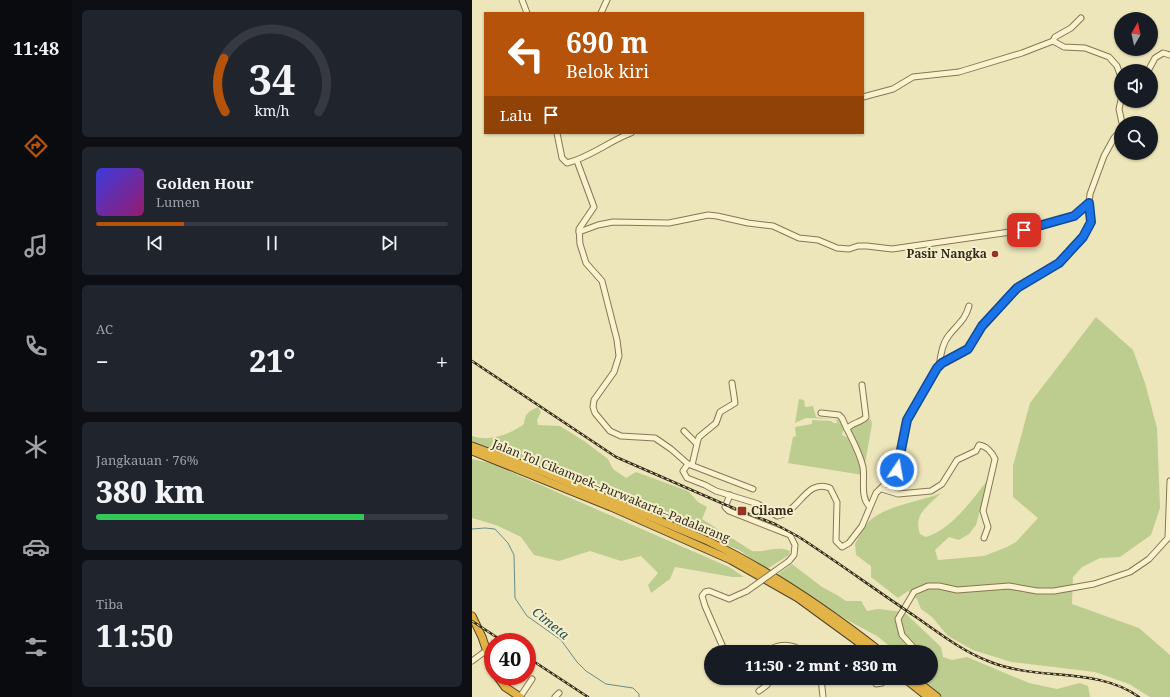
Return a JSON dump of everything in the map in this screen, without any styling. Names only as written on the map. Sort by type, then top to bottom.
[{"type":"highway","name":"Jalan Tol Cikampek–Purwakarta–Padalarang","points":[[472,446],[553,476],[708,540],[765,571],[820,606],[872,645]]},
{"type":"highway","name":"Jalan Tol Cikampek–Purwakarta–Padalarang","points":[[472,451],[611,507],[731,560],[798,598],[862,645]]},
{"type":"highway","points":[[472,616],[484,643]]},
{"type":"highway","points":[[913,685],[928,697]]},
{"type":"highway","points":[[922,685],[938,697]]},
{"type":"highway","points":[[505,687],[520,697]]},
{"type":"street","points":[[522,0],[527,12]]},
{"type":"street","points":[[601,12],[607,0]]},
{"type":"street","points":[[864,97],[893,89],[914,76],[959,72],[1022,53],[1053,41],[1055,37],[1071,28],[1081,18]]},
{"type":"street","points":[[1053,41],[1064,47],[1085,48],[1109,57],[1115,64]]},
{"type":"street","points":[[1153,64],[1158,56],[1163,53],[1170,55]]},
{"type":"street","points":[[557,134],[564,161],[568,163],[590,155],[618,138],[628,134]]},
{"type":"street","points":[[939,366],[968,349],[982,326],[1017,288],[1059,263],[1083,237],[1091,222],[1089,203],[1090,194],[1104,156],[1114,138]]},
{"type":"street","points":[[577,161],[594,207],[579,232],[582,258],[599,277],[605,292],[617,340],[619,356],[614,372],[594,400],[593,407],[595,413],[610,431],[621,436],[655,438],[671,448],[690,464],[753,489]]},
{"type":"street","points":[[579,232],[598,225],[613,222],[669,223],[708,215],[748,223],[773,226],[799,238],[818,240],[837,248],[849,249],[858,246],[867,246],[892,249],[1024,230],[1074,216],[1089,203]]},
{"type":"street","points":[[732,383],[735,398],[734,403],[720,412],[716,423],[699,437],[690,464],[683,471],[685,477],[716,491],[758,504],[779,516],[796,504],[816,486],[821,485],[828,487],[833,491],[836,499],[835,538],[837,543],[842,546],[849,543],[860,529],[876,493],[882,489],[897,470],[905,429],[909,417],[939,366],[943,346],[949,334],[962,323],[969,306]]},
{"type":"street","points":[[847,429],[851,424],[866,417],[862,385]]},
{"type":"street","points":[[821,413],[840,416],[847,429],[860,458],[863,469],[865,499],[869,506]]},
{"type":"street","points":[[684,431],[697,443]]},
{"type":"street","points":[[882,489],[898,494],[931,491],[942,484],[957,460],[976,451],[979,445],[982,445],[992,453],[995,459],[983,511],[988,527],[984,538]]},
{"type":"street","points":[[911,645],[902,635],[898,619],[914,592],[918,589],[939,586],[957,590],[968,590],[1010,586],[1037,591],[1054,591],[1094,584],[1130,572],[1149,559],[1168,538],[1170,481]]},
{"type":"street","points":[[722,645],[702,596],[705,592],[709,591],[729,600],[747,591],[789,561],[794,555],[795,545],[790,535],[729,511],[725,507],[730,496]]},
{"type":"street","points":[[472,661],[484,652]]},
{"type":"street","points":[[520,697],[528,685]]},
{"type":"street","points":[[759,691],[767,685]]},
{"type":"street","points":[[822,685],[823,697]]},
{"type":"green space","points":[[1096,317],[1133,350],[1145,383],[1157,428],[1160,508],[1151,535],[1120,557],[1100,558],[1082,567],[1073,577],[1072,604],[1139,628],[1170,655],[1170,697],[1150,697],[1129,684],[1095,672],[1011,662],[973,650],[948,636],[932,617],[921,609],[917,599],[908,591],[898,598],[871,577],[871,566],[856,555],[855,544],[863,530],[870,520],[881,513],[898,506],[941,493],[927,506],[918,521],[920,534],[926,537],[936,533],[953,520],[969,504],[989,478],[976,525],[969,534],[959,540],[949,537],[935,550],[938,560],[984,556],[1016,542],[1038,518],[1013,497],[1013,466],[1030,403]]},
{"type":"green space","points":[[799,399],[804,400],[805,407],[813,406],[816,417],[831,419],[806,418],[795,423]]},
{"type":"green space","points":[[538,407],[541,412],[537,420],[538,425],[560,426],[584,441],[608,459],[613,469],[626,478],[636,472],[688,491],[698,502],[707,507],[702,519],[752,551],[785,549],[790,551],[789,555],[767,569],[739,550],[543,467],[472,441],[472,436],[479,438],[492,438],[512,431],[524,424],[525,417],[528,413]]},
{"type":"green space","points":[[836,419],[841,420],[843,423],[838,423],[842,424],[842,435],[849,438],[851,445],[855,444],[850,432],[853,426],[871,419],[872,424],[863,475],[788,463],[793,437],[796,436],[795,427],[812,424],[812,420],[831,421],[837,423]]},
{"type":"green space","points":[[472,459],[490,463],[729,567],[744,577],[733,577],[675,567],[670,579],[651,593],[648,585],[658,573],[641,556],[621,561],[590,551],[559,561],[534,555],[521,537],[496,525],[472,518]]},
{"type":"green space","points":[[792,564],[822,587],[846,601],[861,601],[867,611],[878,609],[904,612],[941,647],[943,657],[952,660],[967,657],[1029,683],[1057,689],[1080,683],[1088,686],[1090,697],[943,697],[928,685],[938,685],[938,645],[888,645],[877,636],[849,621],[777,575]]},
{"type":"waterway","name":"Cimeta","points":[[472,529],[495,529],[508,543],[514,555],[515,598],[527,616],[561,640],[577,662],[586,671],[606,684],[633,688],[639,694],[639,697]]},
{"type":"railway","points":[[472,361],[616,457],[726,505],[775,524],[799,537],[951,641],[978,657],[1007,667],[1027,671],[1104,681],[1122,687],[1139,697]]},
{"type":"railway","points":[[472,621],[490,633]]},
{"type":"railway","points":[[536,663],[588,697]]},
{"type":"place","name":"Pasir Nangka","points":[[995,254]]},
{"type":"place","name":"Cilame","points":[[742,511]]},
{"type":"route","points":[[897,470],[907,420],[925,392],[937,368],[942,363],[968,349],[982,326],[1017,288],[1059,263],[1070,249],[1083,237],[1091,222],[1089,203],[1074,216],[1024,230]]}]
